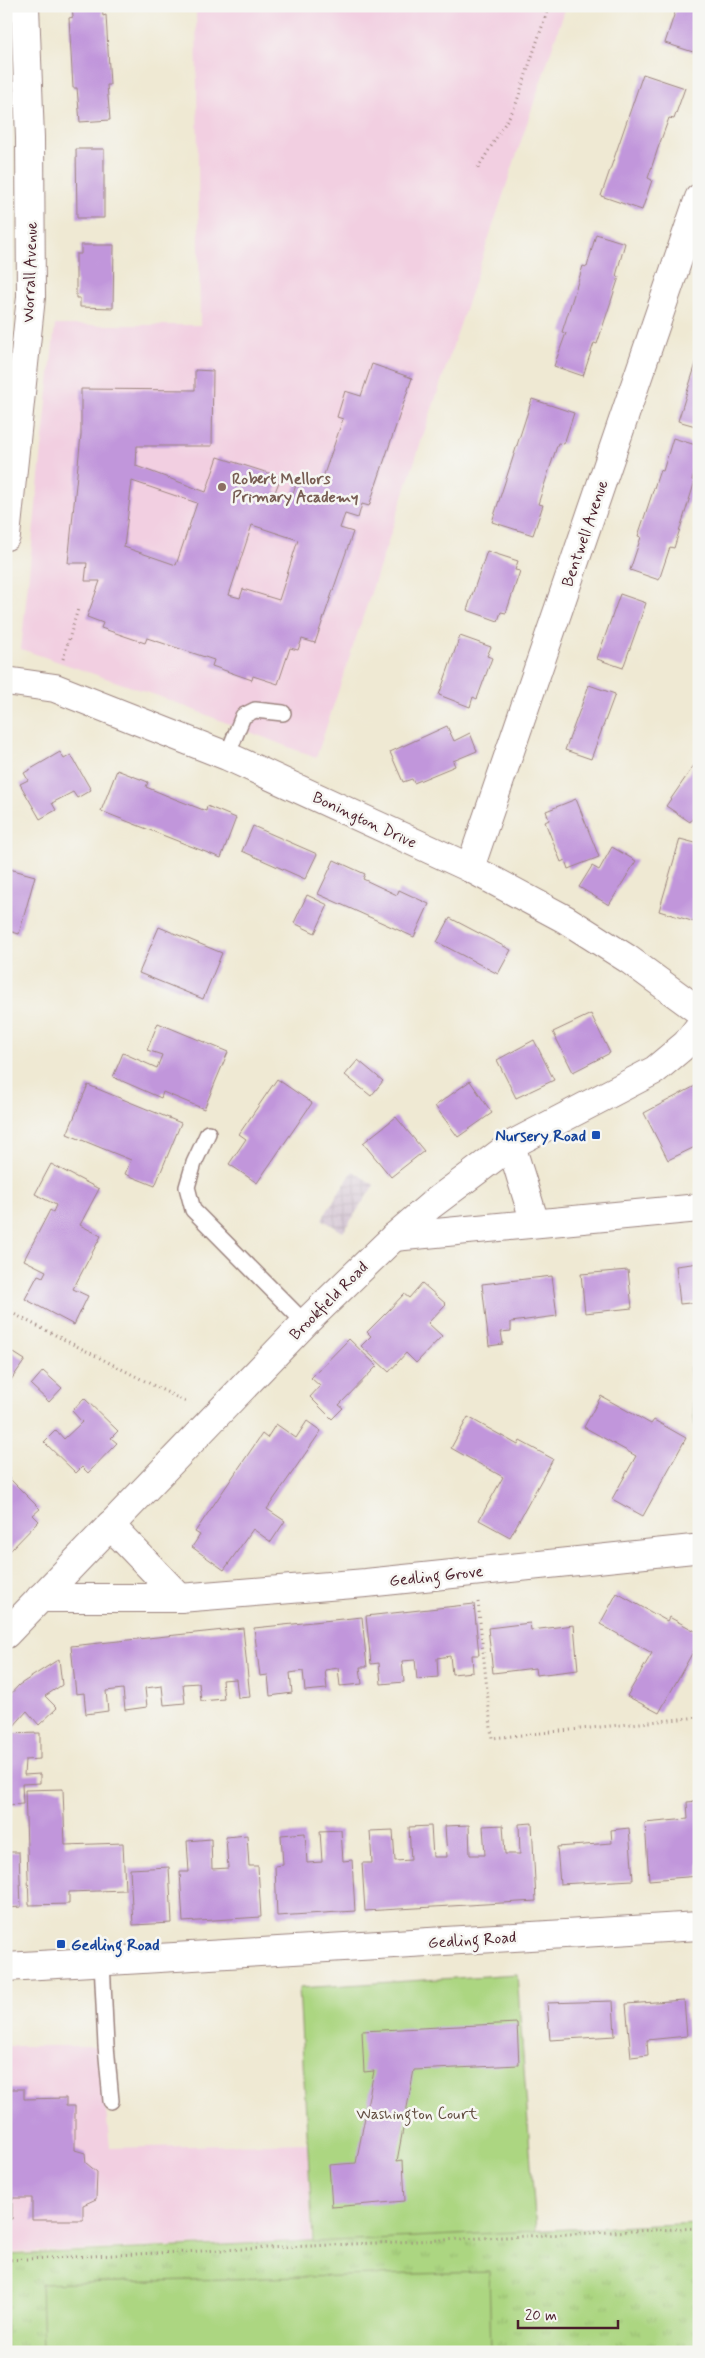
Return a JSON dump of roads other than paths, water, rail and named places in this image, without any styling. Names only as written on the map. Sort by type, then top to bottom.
[{"type":"street","name":"Worrall Avenue","points":[[6,536],[31,297],[30,138],[25,6]]},
{"type":"street","name":"Bentwell Avenue","points":[[470,868],[699,198]]},
{"type":"street","name":"Bonington Drive","points":[[6,681],[55,688],[227,756],[470,868],[565,919],[628,960],[699,1011]]},
{"type":"street","name":"Brookfield Road","points":[[6,1634],[305,1323],[394,1237],[431,1205],[511,1145],[655,1070],[686,1044],[699,1027]]},
{"type":"street","points":[[511,1145],[534,1223]]},
{"type":"street","points":[[394,1237],[699,1208]]},
{"type":"street","points":[[110,1525],[180,1598]]},
{"type":"street","name":"Gedling Grove","points":[[40,1598],[180,1598],[696,1548]]},
{"type":"street","name":"Gedling Road","points":[[6,1966],[699,1926]]},
{"type":"lane","points":[[227,756],[243,716],[255,710],[283,713]]},
{"type":"lane","points":[[208,1133],[194,1163],[187,1187],[193,1210],[305,1323]]},
{"type":"lane","points":[[102,1961],[111,2101]]},
{"type":"place","name":"Robert Mellors Primary Academy","points":[[222,487]]},
{"type":"place","name":"Nursery Road","points":[[596,1135]]},
{"type":"place","name":"Gedling Road","points":[[61,1944]]},
{"type":"park label","name":"Washington Court","points":[[417,2113]]}]
